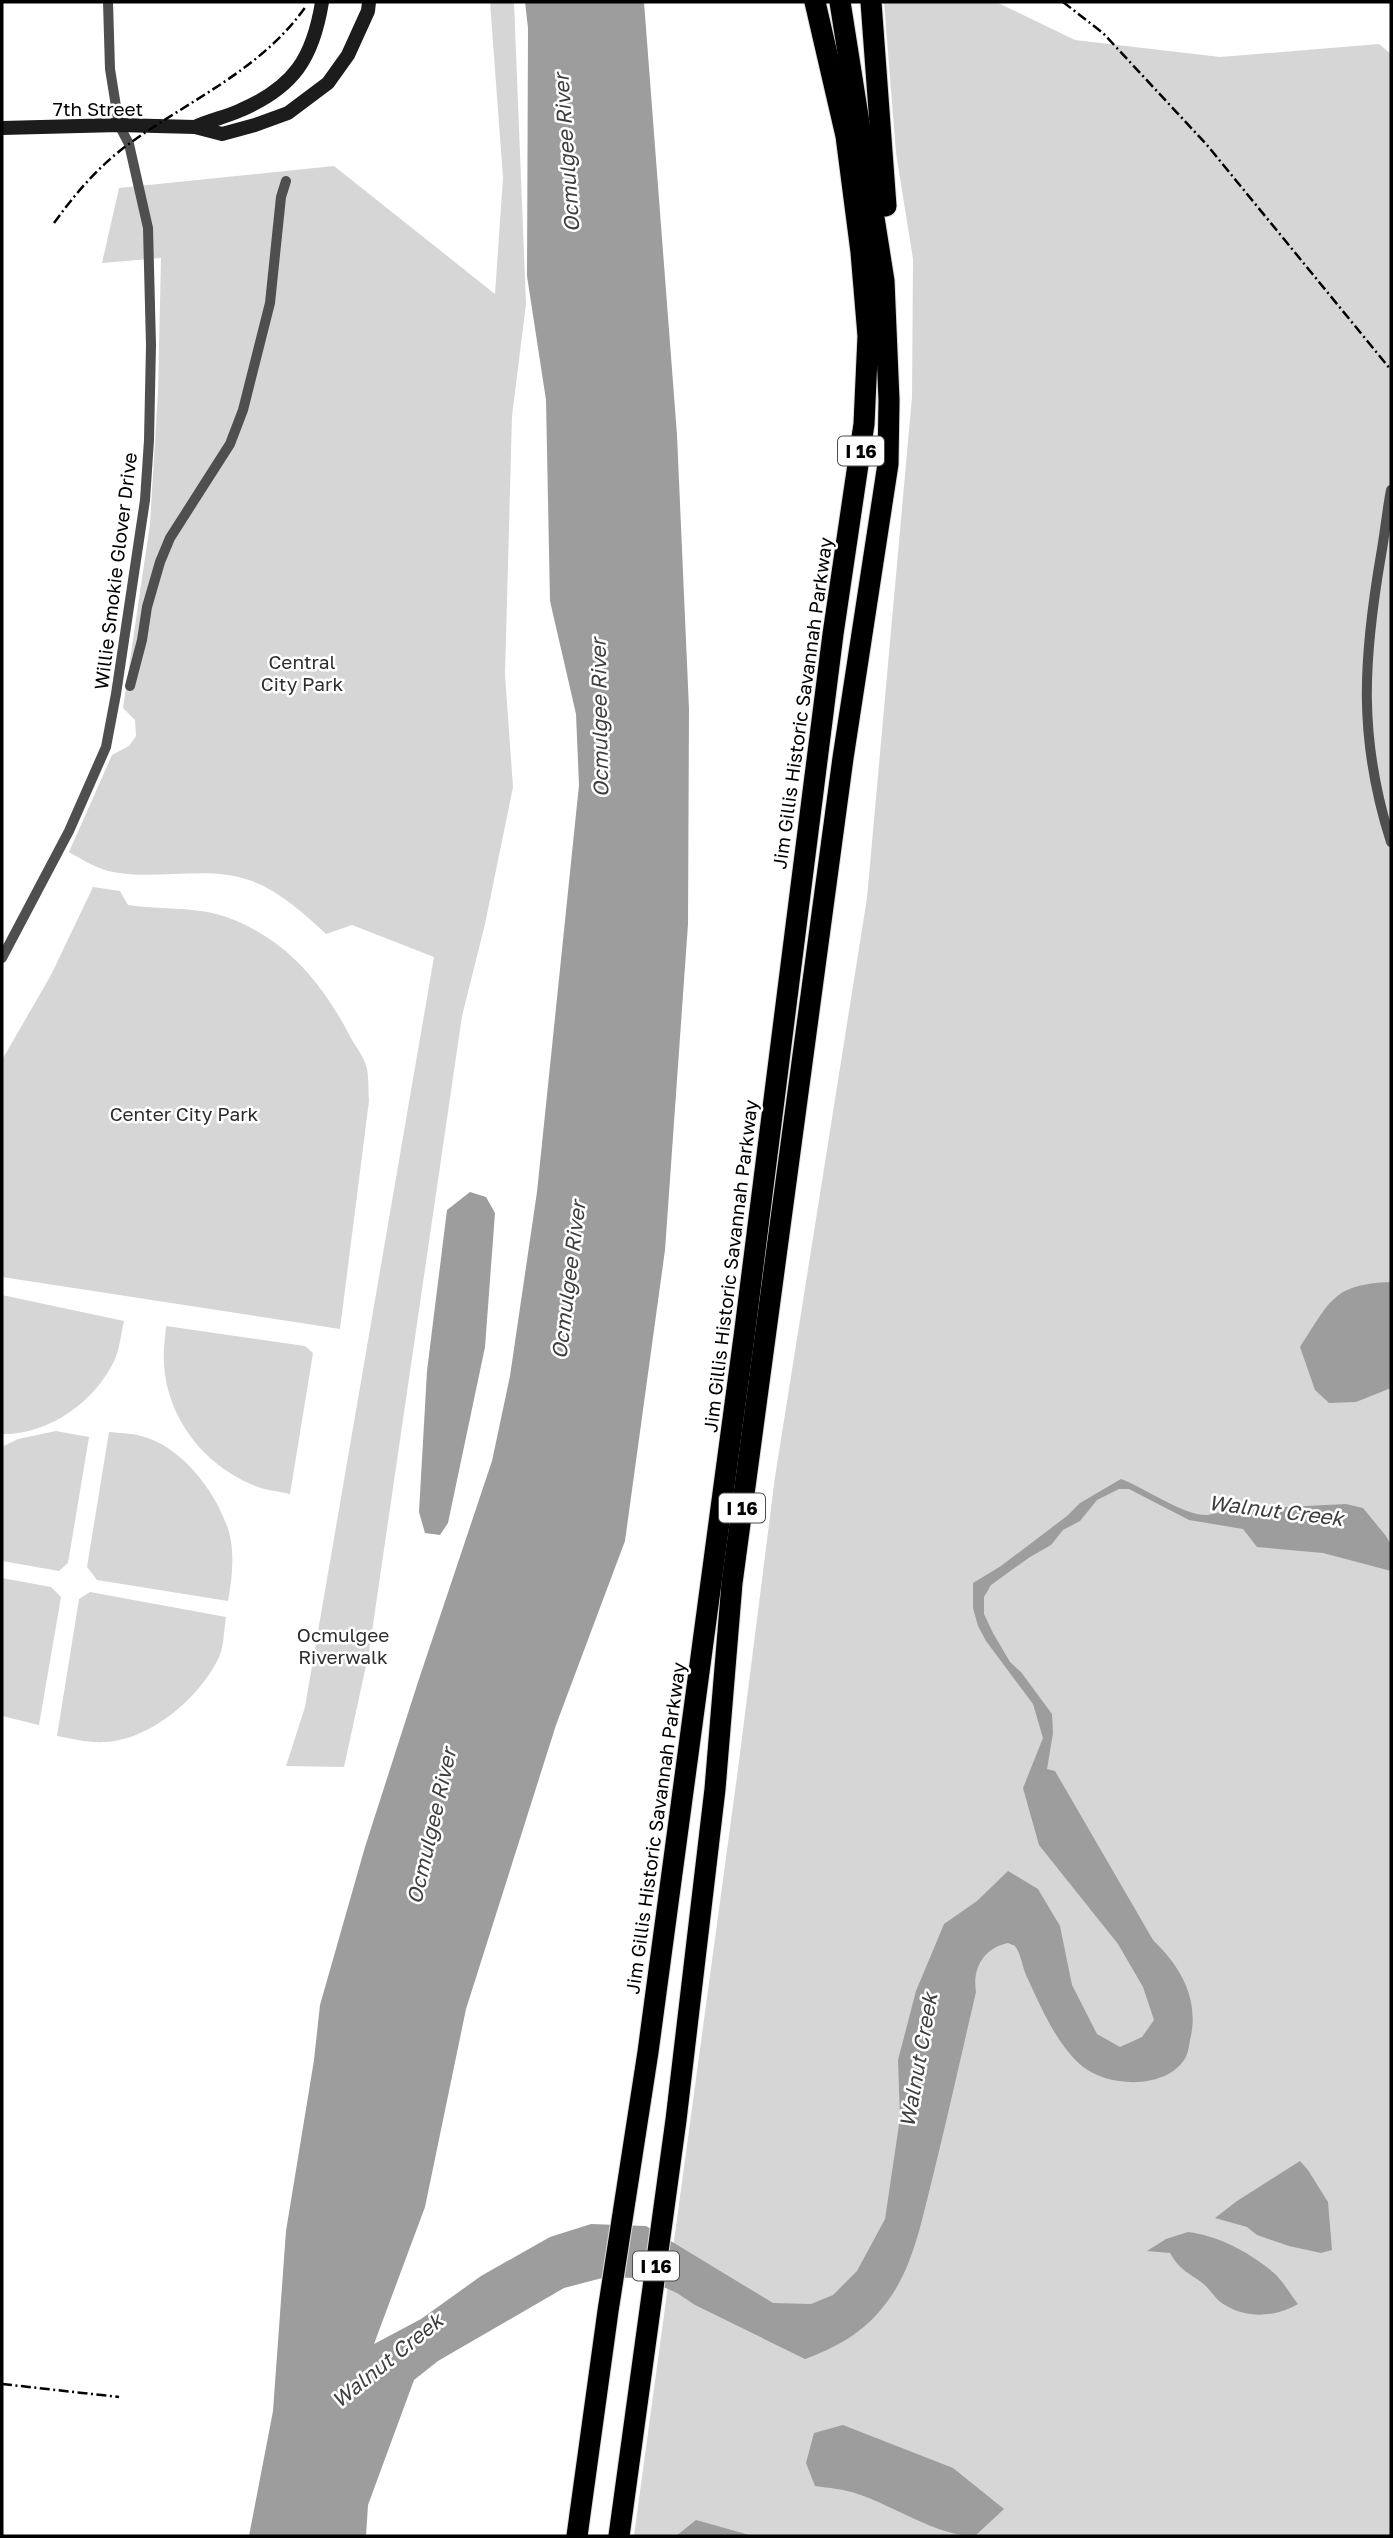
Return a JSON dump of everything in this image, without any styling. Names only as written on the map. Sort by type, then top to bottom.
[{"type":"highway","name":"Jim Gillis Historic Savannah Parkway","points":[[577,2536],[648,2052],[744,1337],[833,634],[864,424],[868,336],[862,252],[846,136],[815,2]]},
{"type":"highway","name":"I 16","points":[[619,2536],[676,2120],[715,1788],[732,1583],[843,758],[888,464],[889,400],[884,281],[840,2]]},
{"type":"highway","points":[[871,2],[887,219],[884,281]]},
{"type":"street","name":"Willie Smokie Glover Drive","points":[[2,958],[69,831],[106,747],[139,540],[149,440],[150,259],[148,228],[129,144],[120,125],[110,69],[108,2]]},
{"type":"street","points":[[195,127],[238,112],[283,88],[314,41],[322,2]]},
{"type":"street","points":[[195,127],[222,134],[288,113],[309,98],[328,83],[348,55],[368,11],[369,2]]},
{"type":"street","name":"7th Street","points":[[2,128],[120,125],[195,127]]},
{"type":"street","points":[[130,686],[160,562],[170,538],[227,450],[243,410],[270,303],[281,197],[286,181]]},
{"type":"street","points":[[1391,491],[1369,635],[1365,691],[1372,768],[1391,842]]},
{"type":"green space","name":"Central City Park","points":[[490,2],[514,2],[526,304],[512,416],[505,675],[513,787],[485,924],[462,1016],[369,1652],[344,1767],[286,1766],[305,1707],[434,957],[352,925],[326,934],[283,898],[263,886],[235,876],[199,873],[126,874],[108,871],[69,852],[112,755],[129,746],[136,736],[135,720],[123,708],[150,524],[158,391],[161,258],[102,263],[119,188],[334,166],[495,294],[503,178]]},
{"type":"green space","points":[[884,2],[996,2],[1075,40],[1220,57],[1379,44],[1391,54],[1391,2536],[634,2536],[775,1477],[867,898],[912,397],[913,259],[896,153]]},
{"type":"green space","name":"Center City Park","points":[[93,887],[120,891],[128,905],[217,914],[250,927],[269,939],[286,952],[316,983],[365,1061],[369,1101],[340,1329],[2,1277],[2,1060],[51,975]]},
{"type":"green space","points":[[2,1295],[124,1321],[115,1359],[96,1389],[69,1413],[37,1429],[20,1433],[2,1434]]},
{"type":"green space","points":[[166,1326],[305,1346],[313,1353],[290,1494],[257,1487],[235,1476],[204,1452],[191,1437],[172,1403],[167,1384],[164,1359]]},
{"type":"green space","points":[[56,1431],[89,1437],[68,1563],[59,1571],[2,1561],[2,1447],[18,1439]]},
{"type":"green space","points":[[109,1432],[137,1435],[156,1441],[184,1460],[207,1487],[223,1517],[231,1540],[232,1567],[228,1601],[97,1580],[87,1567]]},
{"type":"green space","points":[[2,1578],[51,1587],[61,1597],[39,1725],[2,1716]]},
{"type":"green space","points":[[90,1592],[226,1617],[220,1655],[201,1686],[188,1700],[157,1724],[140,1733],[105,1742],[57,1736],[79,1599]]},
{"type":"water","points":[[525,2],[644,2],[677,435],[689,709],[688,924],[665,1250],[625,1541],[556,1725],[466,2009],[425,2207],[374,2344],[421,2319],[481,2276],[550,2237],[591,2224],[646,2226],[773,2303],[811,2304],[833,2295],[857,2271],[885,2219],[900,2118],[898,2060],[916,1991],[944,1924],[977,1901],[1008,1871],[1038,1889],[1060,1926],[1072,1985],[1097,2034],[1120,2047],[1142,2037],[1154,2020],[1143,1987],[1118,1944],[1039,1845],[1023,1788],[1043,1738],[1033,1704],[986,1641],[978,1626],[973,1608],[973,1583],[1001,1566],[1080,1503],[1121,1479],[1177,1507],[1199,1514],[1208,1515],[1225,1510],[1346,1504],[1363,1508],[1391,1545],[1391,1571],[1323,1553],[1257,1547],[1243,1529],[1189,1520],[1129,1489],[1119,1489],[1097,1500],[1080,1521],[1063,1530],[1051,1545],[991,1585],[984,1597],[984,1614],[1010,1662],[1021,1672],[1052,1714],[1053,1733],[1047,1769],[1055,1771],[1153,1940],[1172,1961],[1186,1985],[1192,2025],[1184,2060],[1175,2070],[1150,2081],[1120,2081],[1093,2073],[1082,2066],[1064,2047],[1037,1999],[1015,1946],[1008,1943],[992,1949],[978,1967],[976,1992],[914,2248],[893,2293],[867,2325],[838,2345],[805,2359],[650,2281],[606,2277],[564,2288],[438,2361],[414,2380],[368,2505],[366,2536],[249,2536],[273,2411],[286,2231],[314,2060],[320,2005],[365,1847],[492,1461],[510,1376],[537,1192],[579,785],[576,714],[550,601],[546,400],[527,276],[528,28]]},
{"type":"water","points":[[470,1192],[486,1197],[495,1213],[485,1347],[448,1523],[440,1535],[425,1533],[419,1512],[427,1371],[447,1210]]},
{"type":"water","points":[[1391,1282],[1391,1388],[1356,1402],[1329,1403],[1315,1390],[1300,1347],[1335,1298],[1356,1287]]},
{"type":"water","points":[[1300,2161],[1328,2202],[1332,2250],[1321,2253],[1289,2246],[1257,2235],[1247,2227],[1215,2218],[1237,2201]]},
{"type":"water","points":[[1188,2232],[1222,2241],[1254,2258],[1277,2276],[1298,2304],[1280,2312],[1262,2315],[1234,2310],[1221,2303],[1204,2285],[1184,2270],[1170,2253],[1147,2251],[1166,2239]]},
{"type":"water","points":[[843,2425],[953,2468],[1004,2509],[975,2536],[961,2535],[931,2526],[858,2494],[815,2486],[806,2463],[814,2433]]},
{"type":"water","points":[[696,2520],[753,2536],[676,2536]]},
{"type":"railway","points":[[1063,2],[1103,33],[1207,145],[1391,370]]},
{"type":"railway","points":[[54,223],[87,182],[115,154],[246,67],[288,29],[306,6]]},
{"type":"railway","points":[[2,2384],[119,2397]]},
{"type":"water label","name":"Ocmulgee River","points":[[566,153]]},
{"type":"water label","name":"Ocmulgee River","points":[[599,718]]},
{"type":"water label","name":"Ocmulgee River","points":[[568,1280]]},
{"type":"water label","name":"Walnut Creek","points":[[1276,1510]]},
{"type":"water label","name":"Ocmulgee River","points":[[431,1826]]},
{"type":"water label","name":"Walnut Creek","points":[[918,2060]]},
{"type":"water label","name":"Walnut Creek","points":[[387,2360]]},
{"type":"park label","name":"Ocmulgee Riverwalk","points":[[343,1645]]}]
